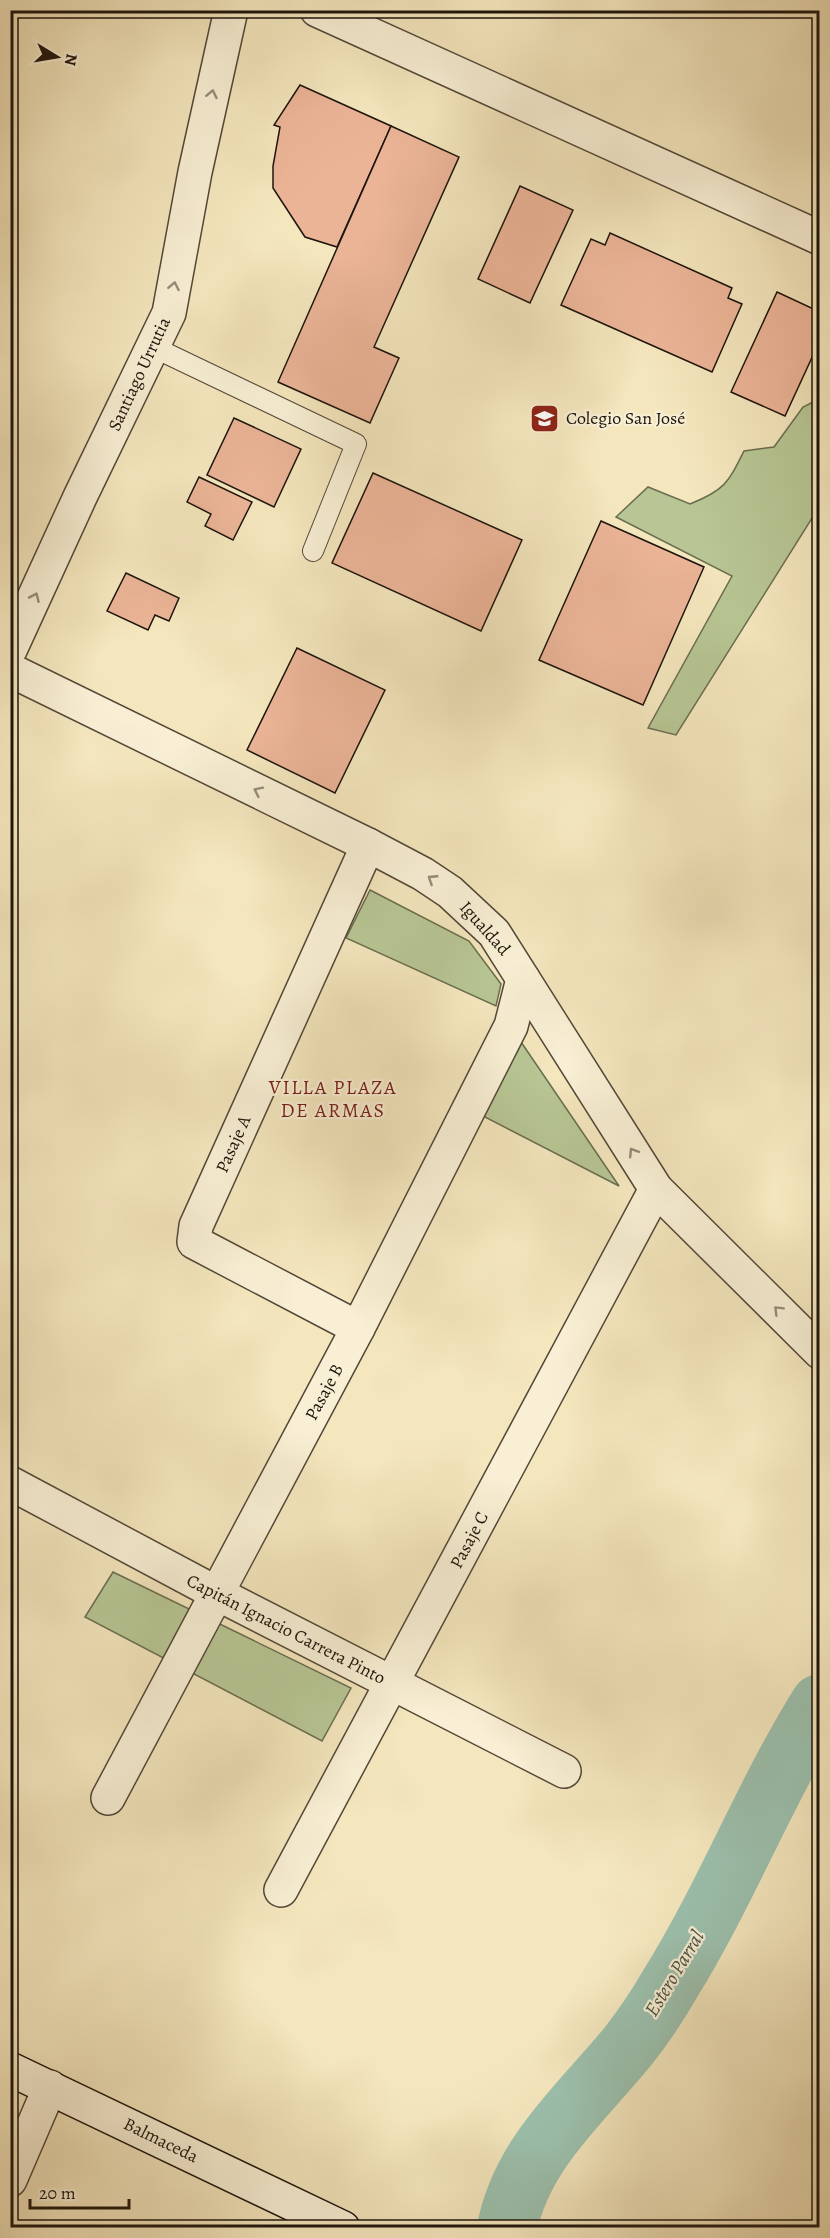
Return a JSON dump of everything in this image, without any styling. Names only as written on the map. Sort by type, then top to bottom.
[{"type":"street","name":"Santiago Urrutia","points":[[10,650],[80,497],[169,313],[195,172],[231,10]]},
{"type":"street","points":[[317,10],[819,238]]},
{"type":"street","name":"Igualdad","points":[[10,670],[423,873],[475,913],[510,955],[656,1189],[819,1352]]},
{"type":"street","name":"Pasaje A","points":[[358,1328],[194,1242],[196,1226],[368,845]]},
{"type":"street","name":"Pasaje B","points":[[108,1798],[358,1328],[511,1026],[523,979]]},
{"type":"street","name":"Pasaje C","points":[[281,1890],[656,1189]]},
{"type":"street","name":"Capitán Ignacio Carrera Pinto","points":[[10,1483],[218,1594],[564,1771]]},
{"type":"street","name":"Balmaceda","points":[[10,2069],[343,2228]]},
{"type":"street","points":[[10,2180],[50,2087]]},
{"type":"lane","points":[[153,347],[356,444],[314,551]]},
{"type":"green space","points":[[819,399],[819,507],[676,735],[648,728],[732,576],[616,517],[648,487],[690,504],[718,490],[734,471],[744,451],[774,447],[803,407]]},
{"type":"green space","points":[[370,890],[469,941],[501,984],[496,1006],[346,938]]},
{"type":"green space","points":[[519,1039],[619,1186],[479,1114]]},
{"type":"green space","points":[[113,1572],[351,1688],[322,1741],[85,1617]]},
{"type":"building","points":[[300,85],[391,126],[337,247],[305,237],[273,188],[273,166],[280,127],[274,125]]},
{"type":"building","points":[[391,126],[459,157],[374,347],[399,358],[370,423],[278,382]]},
{"type":"building","points":[[520,186],[573,210],[530,303],[478,279]]},
{"type":"building","points":[[610,233],[732,288],[728,298],[742,304],[712,372],[561,305],[591,239],[605,245]]},
{"type":"building","points":[[777,292],[820,312],[820,340],[785,416],[731,392]]},
{"type":"building","points":[[234,418],[301,449],[274,507],[207,475]]},
{"type":"building","points":[[373,473],[522,540],[481,631],[332,563]]},
{"type":"building","points":[[199,477],[252,502],[233,540],[205,526],[211,514],[187,502]]},
{"type":"building","points":[[601,521],[704,567],[643,705],[539,660]]},
{"type":"building","points":[[126,573],[179,598],[169,621],[155,615],[148,630],[107,611]]},
{"type":"building","points":[[297,648],[385,690],[335,793],[247,750]]},
{"type":"waterway","name":"Estero Parral","points":[[507,2228],[526,2175],[540,2152],[556,2129],[629,2045],[665,1992],[709,1915],[781,1773],[820,1704]]},
{"type":"place","name":"Colegio San José","points":[[545,418]]},
{"type":"district","name":"VILLA PLAZA DE ARMAS","points":[[333,1098]]}]
